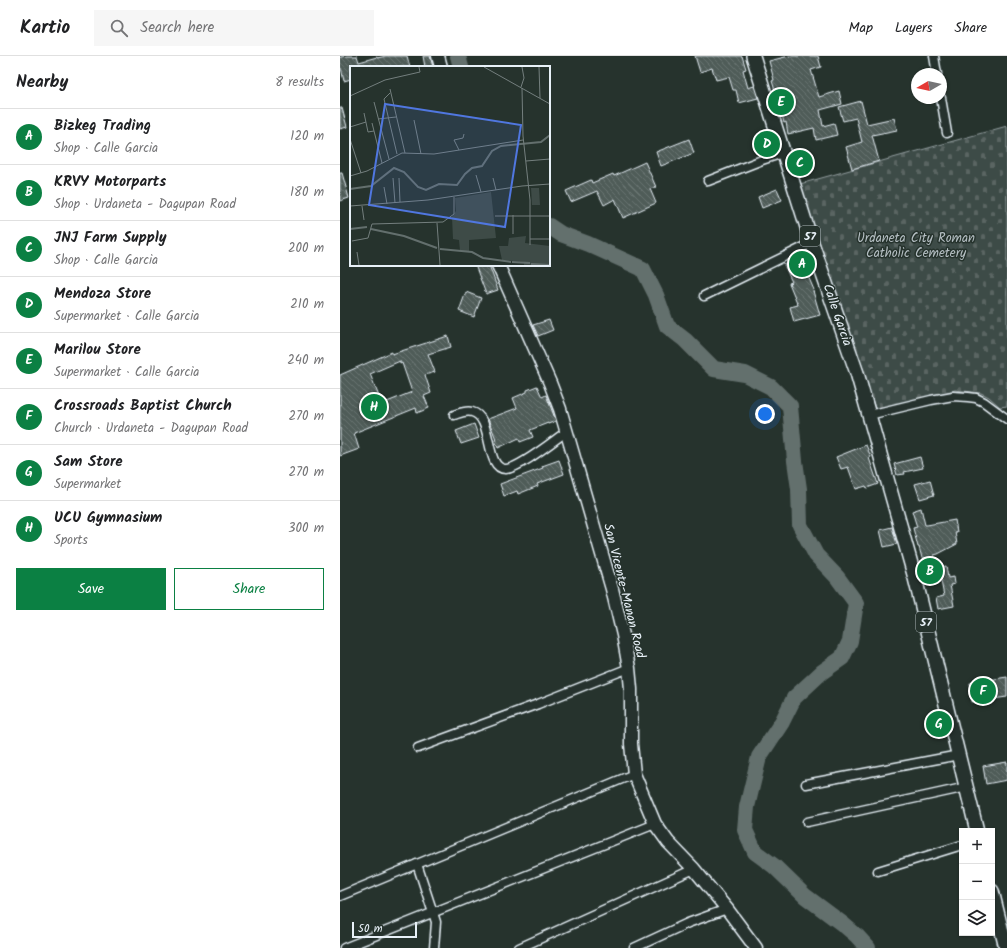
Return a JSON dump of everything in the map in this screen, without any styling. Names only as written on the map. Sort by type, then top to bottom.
[{"type":"main road","name":"Calle Garcia","points":[[753,56],[812,243],[852,359],[869,415]]},
{"type":"main road","name":"57","points":[[869,415],[915,578],[977,828]]},
{"type":"main road","points":[[994,900],[1006,948]]},
{"type":"street","points":[[438,56],[442,66]]},
{"type":"street","points":[[934,56],[936,68]]},
{"type":"street","points":[[942,104],[947,133]]},
{"type":"street","points":[[708,182],[783,152]]},
{"type":"street","points":[[704,296],[812,243]]},
{"type":"street","name":"San Vicente-Manan Road","points":[[498,266],[560,409],[612,590],[629,668],[634,774],[655,824],[668,842],[694,869],[727,909],[756,948]]},
{"type":"street","points":[[869,415],[953,396],[976,398],[1007,419]]},
{"type":"street","points":[[454,415],[471,411],[479,415],[485,428],[493,459],[499,467],[503,469],[523,462],[566,432]]},
{"type":"street","points":[[418,748],[538,704],[629,668]]},
{"type":"street","points":[[806,784],[959,755]]},
{"type":"street","points":[[340,896],[634,774]]},
{"type":"street","points":[[807,822],[967,787]]},
{"type":"street","points":[[344,948],[655,824]]},
{"type":"street","points":[[878,871],[959,846]]},
{"type":"street","points":[[417,864],[436,922],[434,948]]},
{"type":"street","points":[[520,948],[694,869]]},
{"type":"street","points":[[634,948],[688,923],[727,909]]},
{"type":"green space","name":"Urdaneta City Roman Catholic Cemetery","points":[[1007,126],[1007,406],[1000,407],[989,397],[981,393],[955,390],[886,409],[875,408],[800,184]]},
{"type":"building","points":[[357,56],[359,62],[377,57],[407,56],[410,66],[350,66],[350,79],[344,81],[340,68],[340,57]]},
{"type":"building","points":[[423,56],[430,56],[433,66],[425,66]]},
{"type":"building","points":[[695,56],[742,56],[746,69],[743,70],[748,88],[754,86],[758,98],[739,103],[736,90],[733,90],[729,77],[716,80],[712,68],[700,72]]},
{"type":"building","points":[[789,56],[818,56],[821,67],[811,70],[819,97],[839,91],[842,104],[820,110],[823,126],[834,123],[837,135],[816,140],[814,128],[788,134],[786,122],[784,123],[778,97],[772,81],[774,80],[769,61]]},
{"type":"building","points":[[861,101],[867,124],[894,118],[897,130],[872,135],[879,161],[852,169],[846,147],[862,142],[856,118],[843,121],[839,107]]},
{"type":"building","points":[[340,108],[342,108],[347,127],[340,129]]},
{"type":"building","points":[[689,139],[694,153],[661,166],[656,152]]},
{"type":"building","points":[[768,141],[771,148],[762,151],[760,143]]},
{"type":"building","points":[[805,155],[807,166],[797,169],[795,157]]},
{"type":"building","points":[[645,162],[656,187],[650,189],[656,203],[623,218],[615,199],[604,205],[597,191],[571,202],[566,191],[591,180],[592,183],[613,174],[614,176]]},
{"type":"building","points":[[340,173],[342,173],[349,198],[340,201]]},
{"type":"building","points":[[777,189],[782,200],[762,208],[758,197]]},
{"type":"building","points":[[803,256],[808,267],[805,269],[814,290],[813,291],[820,315],[794,322],[790,307],[798,305],[789,283],[792,282],[784,265]]},
{"type":"building","points":[[475,266],[489,266],[498,290],[486,294]]},
{"type":"building","points":[[466,292],[481,298],[474,317],[459,311]]},
{"type":"building","points":[[549,320],[553,330],[538,336],[533,325]]},
{"type":"building","points":[[448,336],[451,347],[428,354],[435,372],[425,375],[431,393],[424,396],[429,408],[417,413],[416,408],[354,433],[359,449],[340,456],[340,375],[392,352],[392,354]],"holes":[[[400,361],[400,364],[402,363],[412,392],[382,404],[370,374]]]},
{"type":"building","points":[[537,386],[542,397],[546,395],[556,421],[530,430],[533,437],[520,442],[519,438],[498,448],[488,419],[517,408],[513,398]]},
{"type":"building","points":[[474,424],[479,438],[461,444],[456,431]]},
{"type":"building","points":[[866,445],[871,457],[869,458],[878,484],[867,488],[866,486],[856,489],[848,467],[841,469],[836,457]]},
{"type":"building","points":[[920,457],[923,468],[897,475],[894,464]]},
{"type":"building","points":[[559,460],[564,474],[537,484],[538,486],[518,494],[517,491],[504,496],[500,484],[543,468],[542,466]]},
{"type":"building","points":[[930,480],[934,495],[920,499],[915,484]]},
{"type":"building","points":[[921,508],[925,525],[955,520],[957,544],[934,555],[936,568],[946,566],[948,578],[954,577],[955,584],[950,585],[954,606],[938,609],[936,598],[944,596],[940,576],[928,578],[924,557],[922,558],[913,528],[917,527],[912,511]]},
{"type":"building","points":[[892,527],[897,544],[884,547],[880,530]]},
{"type":"building","points":[[1007,677],[1007,697],[972,702],[970,683]]},
{"type":"building","points":[[942,720],[943,728],[929,731],[927,723]]},
{"type":"building","points":[[1007,762],[1007,780],[986,784],[983,766]]},
{"type":"waterway","points":[[458,56],[461,66]]},
{"type":"waterway","points":[[550,227],[561,234],[588,244],[643,269],[656,295],[667,326],[685,340],[714,369],[745,374],[771,387],[790,406],[799,489],[800,525],[816,555],[837,577],[856,603],[850,641],[842,658],[822,672],[794,698],[782,722],[759,757],[747,807],[745,830],[755,852],[774,866],[805,896],[857,936],[868,948]]},
{"type":"place","name":"Marilou Store","points":[[781,102]]},
{"type":"place","name":"Mendoza Store","points":[[767,144]]},
{"type":"place","name":"JNJ Farm Supply","points":[[800,163]]},
{"type":"place","name":"Bizkeg Trading","points":[[802,264]]},
{"type":"place","name":"UCU Gymnasium","points":[[374,407]]},
{"type":"place","name":"KRVY Motorparts","points":[[930,571]]},
{"type":"place","name":"Crossroads Baptist Church","points":[[983,691]]},
{"type":"place","name":"Sam Store","points":[[939,724]]}]
